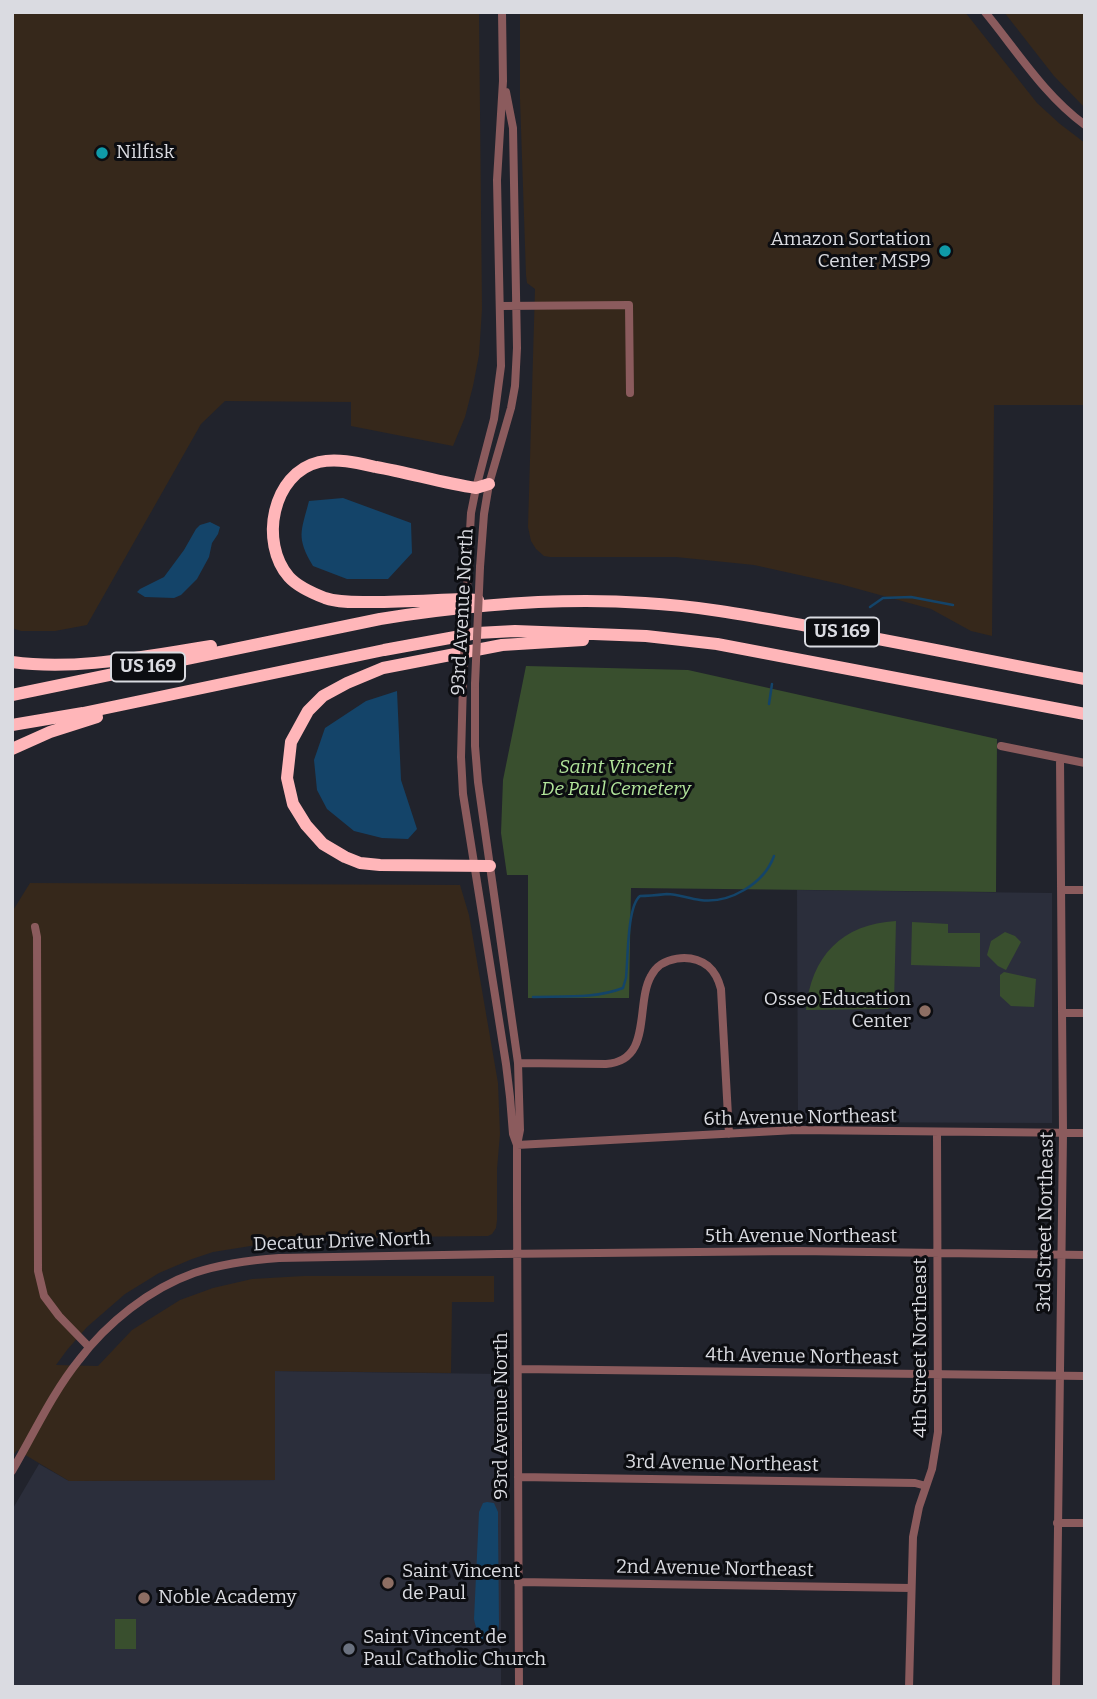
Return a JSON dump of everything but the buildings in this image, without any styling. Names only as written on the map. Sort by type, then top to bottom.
[{"type":"highway","points":[[489,484],[475,488],[360,463],[337,460],[319,462],[305,467],[280,494],[273,520],[273,542],[279,561],[289,577],[304,589],[328,599],[348,602],[463,599],[513,603]]},
{"type":"highway","name":"US 169","points":[[12,695],[380,619],[435,610],[513,603],[581,601],[645,603],[719,610],[1085,679]]},
{"type":"highway","name":"US 169","points":[[12,726],[384,650],[477,633],[515,631],[646,636],[717,644],[1085,714]]},
{"type":"highway","points":[[490,866],[380,866],[360,863],[323,844],[306,825],[293,804],[288,778],[291,742],[308,711],[323,696],[383,668],[502,645],[646,636]]},
{"type":"highway","points":[[12,662],[77,664],[284,639]]},
{"type":"highway","points":[[12,749],[69,725],[230,682]]},
{"type":"street","name":"93rd Avenue North","points":[[502,12],[503,81],[497,180],[501,366],[491,431],[475,488],[470,523],[462,769],[463,794],[506,1065],[513,1134],[517,1145]]},
{"type":"street","points":[[985,12],[1052,96],[1085,125]]},
{"type":"street","name":"93rd Avenue North","points":[[503,81],[513,128],[517,348],[513,397],[489,484],[482,527],[475,746],[518,1063],[520,1130],[517,1145],[516,1254],[519,1687]]},
{"type":"street","points":[[500,306],[629,305],[630,393]]},
{"type":"street","points":[[1001,746],[1085,763]]},
{"type":"street","name":"3rd Street Northeast","points":[[1056,1687],[1063,1133],[1060,758]]},
{"type":"street","points":[[1061,890],[1085,890]]},
{"type":"street","points":[[35,927],[37,1271],[44,1296],[89,1347]]},
{"type":"street","points":[[518,1063],[606,1064],[624,1059],[636,1044],[647,985],[655,969],[671,960],[700,961],[714,973],[721,989],[729,1134]]},
{"type":"street","points":[[1062,1013],[1085,1013]]},
{"type":"street","name":"6th Avenue Northeast","points":[[517,1145],[796,1130],[1085,1133]]},
{"type":"street","name":"4th Street Northeast","points":[[909,1687],[913,1537],[937,1442],[937,1132]]},
{"type":"street","name":"5th Avenue Northeast","points":[[516,1254],[784,1251],[1085,1255]]},
{"type":"street","name":"Decatur Drive North","points":[[12,1471],[62,1383],[89,1347],[113,1322],[162,1288],[192,1274],[247,1260],[279,1258],[516,1254]]},
{"type":"street","name":"4th Avenue Northeast","points":[[518,1369],[1085,1376]]},
{"type":"street","name":"3rd Avenue Northeast","points":[[518,1477],[915,1483],[926,1486]]},
{"type":"street","points":[[1057,1523],[1085,1523]]},
{"type":"street","name":"2nd Avenue Northeast","points":[[518,1582],[911,1588]]},
{"type":"shaded area","points":[[12,12],[479,12],[482,309],[479,355],[473,386],[465,417],[453,446],[351,426],[351,402],[225,401],[201,424],[87,625],[55,631],[21,631],[12,628]]},
{"type":"shaded area","points":[[520,12],[965,12],[1037,103],[1085,143],[1085,405],[994,405],[992,636],[971,631],[931,609],[840,584],[754,565],[676,557],[550,557],[544,556],[536,549],[528,527],[535,289],[527,283],[526,275]]},
{"type":"shaded area","points":[[1004,12],[1085,12],[1085,108],[1054,76]]},
{"type":"shaded area","points":[[30,883],[460,885],[469,915],[498,1083],[500,1134],[497,1220],[492,1234],[263,1244],[213,1252],[159,1273],[125,1294],[87,1327],[56,1365],[98,1366],[132,1330],[180,1300],[213,1288],[252,1279],[304,1276],[494,1276],[494,1302],[452,1302],[451,1373],[275,1371],[275,1480],[69,1481],[17,1450],[12,1457],[12,912]]},
{"type":"shaded area","name":"Osseo Education Center","points":[[797,890],[1052,893],[1052,1123],[798,1122]]},
{"type":"shaded area","points":[[275,1371],[501,1374],[501,1687],[12,1687],[12,1510],[39,1464],[69,1481],[275,1480]]},
{"type":"green space","name":"Saint Vincent De Paul Cemetery","points":[[526,666],[688,670],[997,739],[996,892],[631,888],[629,998],[528,998],[528,875],[507,875],[501,833],[503,780]]},
{"type":"green space","points":[[896,921],[894,1003],[888,1009],[806,1010],[815,974],[822,959],[833,946],[860,929],[877,923]]},
{"type":"green space","points":[[912,922],[948,924],[948,933],[980,933],[980,967],[911,965]]},
{"type":"green space","points":[[1005,932],[1021,942],[1006,970],[987,955],[991,941]]},
{"type":"green space","points":[[1004,972],[1036,979],[1034,1007],[1011,1006],[1000,996],[1000,975]]},
{"type":"green space","points":[[115,1619],[136,1619],[136,1649],[115,1649]]},
{"type":"water","points":[[343,498],[411,523],[412,553],[388,579],[347,579],[313,566],[302,541],[309,501]]},
{"type":"water","points":[[210,522],[220,527],[209,557],[197,579],[181,595],[174,598],[145,597],[137,592],[164,577],[196,529]]},
{"type":"water","points":[[397,691],[401,780],[417,829],[408,839],[382,838],[354,831],[327,809],[317,790],[314,760],[325,728],[366,701]]},
{"type":"water","points":[[483,1503],[494,1503],[498,1512],[499,1624],[497,1639],[491,1643],[482,1642],[474,1619],[479,1512]]},
{"type":"waterway","points":[[870,607],[883,598],[911,597],[953,605]]},
{"type":"waterway","points":[[769,704],[772,684]]},
{"type":"waterway","points":[[533,997],[590,995],[623,988],[630,922],[640,896],[667,894],[700,900],[722,899],[754,883],[774,856]]},
{"type":"place","name":"Nilfisk","points":[[102,153]]},
{"type":"place","name":"Amazon Sortation Center MSP9","points":[[945,251]]},
{"type":"place","name":"Osseo Education Center","points":[[925,1011]]},
{"type":"place","name":"Saint Vincent de Paul","points":[[388,1583]]},
{"type":"place","name":"Noble Academy","points":[[144,1598]]},
{"type":"place","name":"Saint Vincent de Paul Catholic Church","points":[[349,1649]]}]
